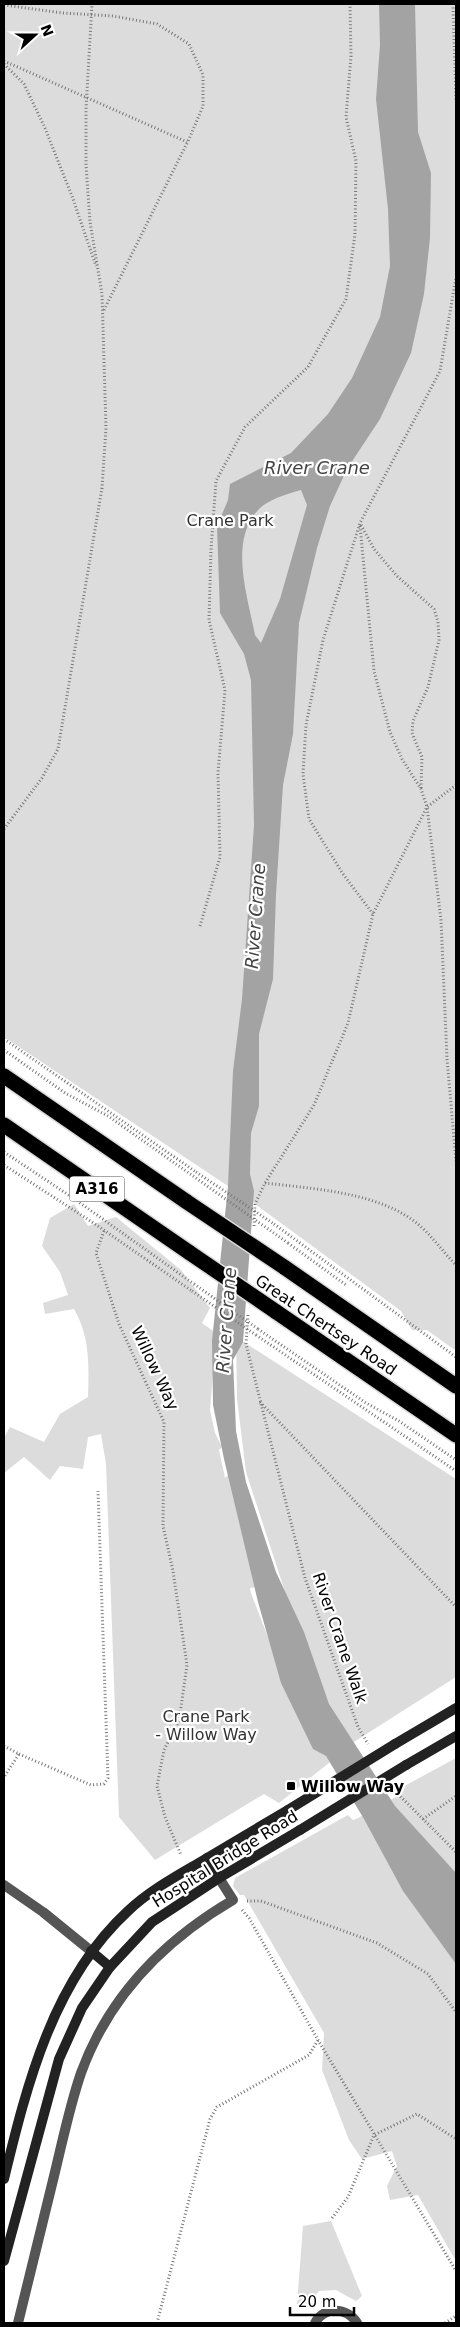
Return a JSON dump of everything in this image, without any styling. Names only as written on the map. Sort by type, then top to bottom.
[{"type":"highway","name":"Great Chertsey Road","points":[[4,1076],[456,1386]]},
{"type":"highway","name":"Great Chertsey Road","points":[[4,1125],[456,1435]]},
{"type":"main road","name":"Hospital Bridge Road","points":[[4,2179],[18,2123],[44,2040],[64,1995],[91,1951],[128,1910],[188,1869],[456,1708]]},
{"type":"main road","name":"Hospital Bridge Road","points":[[4,2261],[59,2059],[82,2008],[110,1967],[152,1922],[220,1878],[456,1736]]},
{"type":"main road","points":[[207,1858],[220,1878]]},
{"type":"main road","points":[[91,1951],[110,1967]]},
{"type":"street","points":[[18,2323],[72,2104],[92,2048],[118,2002],[153,1960],[195,1924],[233,1900],[220,1878]]},
{"type":"street","points":[[4,1886],[43,1912],[91,1951]]},
{"type":"street","points":[[314,2323],[326,2312],[340,2310],[352,2316],[357,2323]]},
{"type":"path","points":[[4,828],[42,778],[58,749],[102,488],[106,428],[103,312],[90,222],[86,165],[86,98],[92,4]]},
{"type":"path","points":[[200,926],[220,857],[218,773],[224,690],[209,620],[211,549],[216,481],[245,427],[308,367],[346,299],[355,225],[356,161],[346,117],[351,56],[350,4]]},
{"type":"path","points":[[453,4],[456,100]]},
{"type":"path","points":[[4,5],[113,16],[157,24],[189,44],[203,75],[203,106],[103,312]]},
{"type":"path","points":[[4,62],[187,142]]},
{"type":"path","points":[[4,62],[24,84],[45,128],[73,199],[99,275]]},
{"type":"path","points":[[374,914],[343,874],[309,819],[303,774],[306,725],[323,640],[360,523],[440,371],[456,277]]},
{"type":"path","points":[[360,523],[374,549],[397,576],[434,609],[438,622],[439,640],[428,687],[413,721],[412,733],[422,757],[421,789]]},
{"type":"path","points":[[360,523],[374,671],[390,732],[402,759],[421,789],[427,807],[441,920],[447,1059],[456,1161]]},
{"type":"path","points":[[256,1204],[314,1104],[348,1023],[374,914],[427,807],[456,785]]},
{"type":"path","points":[[4,1039],[274,1224],[456,1356]]},
{"type":"path","points":[[4,1050],[65,1093],[108,1116],[288,1243]]},
{"type":"path","points":[[4,1152],[76,1200],[258,1330],[366,1403],[399,1421],[456,1460]]},
{"type":"path","points":[[4,1165],[456,1471]]},
{"type":"path","points":[[266,1184],[320,1190],[375,1201],[419,1225],[440,1250],[456,1264]]},
{"type":"path","name":"Willow Way","points":[[104,1231],[96,1253],[119,1324],[164,1422],[163,1526],[173,1571],[187,1665],[179,1722],[164,1750],[157,1786],[165,1817],[188,1869]]},
{"type":"path","name":"River Crane Walk","points":[[246,1344],[259,1401],[306,1578],[358,1727],[372,1751]]},
{"type":"path","points":[[259,1401],[456,1607]]},
{"type":"path","points":[[4,1746],[91,1785],[104,1784],[108,1778],[98,1491]]},
{"type":"path","points":[[4,1777],[19,1754]]},
{"type":"path","points":[[390,1784],[395,1792],[456,1852]]},
{"type":"path","points":[[423,1819],[456,1796]]},
{"type":"path","points":[[233,1900],[261,1901],[376,1943],[428,1974],[456,2012]]},
{"type":"path","points":[[233,1900],[249,1918],[318,2040],[456,2271]]},
{"type":"path","points":[[157,2323],[210,2119],[217,2107],[309,2055],[318,2040]]},
{"type":"path","points":[[332,2218],[348,2198],[374,2135],[417,2114],[456,2140]]},
{"type":"path","points":[[445,2323],[456,2316]]},
{"type":"green space","name":"Crane Park","points":[[4,4],[456,4],[456,1351],[427,1330],[412,1330],[401,1311],[255,1204],[4,1037]]},
{"type":"green space","name":"Crane Park - Willow Way","points":[[74,1204],[88,1226],[116,1217],[181,1270],[210,1308],[202,1323],[216,1333],[210,1410],[215,1433],[222,1447],[219,1450],[225,1478],[230,1473],[268,1585],[250,1588],[251,1593],[293,1703],[330,1762],[279,1803],[264,1794],[155,1860],[119,1817],[106,1464],[101,1434],[88,1437],[83,1469],[60,1466],[50,1480],[24,1457],[4,1473],[4,1438],[10,1427],[44,1442],[60,1414],[88,1397],[86,1341],[79,1319],[74,1309],[45,1314],[43,1303],[68,1295],[60,1272],[42,1246],[50,1218]]},
{"type":"green space","points":[[236,1337],[456,1479],[456,1677],[346,1747],[289,1604],[246,1472],[237,1399]]},
{"type":"green space","points":[[456,1758],[456,2261],[418,2195],[390,2200],[387,2186],[397,2166],[392,2151],[362,2159],[349,2140],[322,2070],[324,2033],[244,1895],[240,1895],[233,1886],[235,1878],[348,1815],[353,1820],[358,1818],[401,1794],[397,1790]]},
{"type":"green space","points":[[331,2221],[362,2296],[356,2301],[336,2290],[319,2291],[306,2306],[297,2304],[303,2226]]},
{"type":"water","name":"River Crane","points":[[379,4],[415,4],[418,132],[431,173],[430,238],[424,294],[411,353],[380,419],[347,469],[330,506],[317,548],[299,623],[293,734],[283,785],[273,979],[259,1034],[259,1106],[251,1133],[250,1174],[254,1191],[243,1342],[233,1360],[236,1431],[246,1482],[276,1572],[304,1632],[329,1704],[395,1806],[456,1873],[456,1964],[403,1891],[364,1819],[326,1756],[313,1749],[281,1683],[258,1602],[213,1405],[212,1341],[228,1186],[233,1071],[242,999],[254,825],[251,680],[244,654],[220,613],[217,526],[228,500],[230,484],[291,453],[328,414],[352,378],[380,317],[390,266],[388,209],[376,99],[380,45]],"holes":[[[301,490],[307,505],[280,599],[261,643],[255,635],[245,587],[242,553],[244,537],[250,522],[263,505],[284,495]]]},
{"type":"place","name":"Willow Way","points":[[291,1786]]}]
